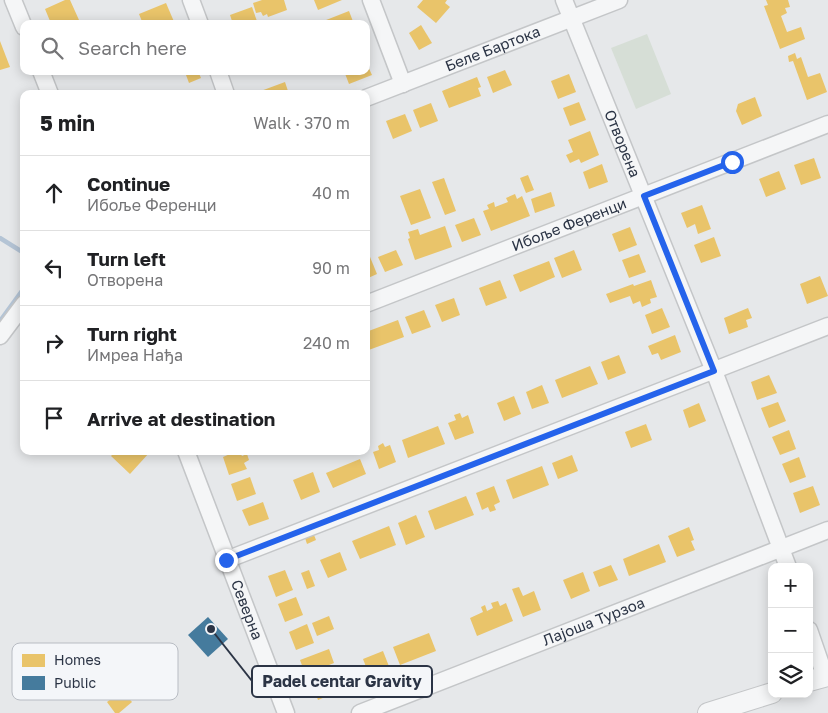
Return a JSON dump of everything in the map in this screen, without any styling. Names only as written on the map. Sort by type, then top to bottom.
[{"type":"street","points":[[13,0],[21,20]]},
{"type":"street","points":[[192,0],[199,20]]},
{"type":"street","points":[[371,0],[403,84]]},
{"type":"street","name":"Отворена","points":[[564,0],[714,371],[787,563]]},
{"type":"street","name":"Беле Бартока","points":[[370,96],[619,0]]},
{"type":"street","points":[[43,75],[48,90]]},
{"type":"street","points":[[219,75],[225,90]]},
{"type":"street","name":"Ибоље Ференци","points":[[370,302],[828,124]]},
{"type":"street","points":[[0,336],[20,309]]},
{"type":"street","points":[[226,560],[828,326]]},
{"type":"street","name":"Северна","points":[[187,455],[286,713]]},
{"type":"street","name":"Лајоша Турзоа","points":[[360,713],[828,530]]},
{"type":"street","points":[[813,646],[821,678]]},
{"type":"street","points":[[708,713],[768,694]]},
{"type":"shaded area","points":[[647,34],[671,94],[636,109],[611,48]]},
{"type":"building: Homes","points":[[65,0],[70,0],[79,20],[50,20],[45,9]]},
{"type":"building: Homes","points":[[262,0],[284,0],[287,10],[268,17],[267,14],[263,16],[261,12],[256,13],[253,3]]},
{"type":"building: Homes","points":[[314,0],[342,0],[318,10]]},
{"type":"building: Homes","points":[[423,0],[447,0],[445,3],[450,7],[436,23],[417,7]]},
{"type":"building: Homes","points":[[766,0],[788,0],[790,7],[785,8],[787,13],[781,16],[787,32],[801,27],[805,39],[780,49],[764,6],[768,5]]},
{"type":"building: Homes","points":[[166,3],[173,20],[141,20],[139,14]]},
{"type":"building: Homes","points":[[252,7],[257,20],[232,20],[230,15]]},
{"type":"building: Homes","points":[[349,11],[352,20],[326,20]]},
{"type":"building: Homes","points":[[421,25],[432,43],[419,50],[409,33]]},
{"type":"building: Homes","points":[[0,41],[10,67],[0,70]]},
{"type":"building: Homes","points":[[795,53],[797,59],[801,57],[808,77],[820,73],[827,92],[807,100],[793,61],[789,62],[788,56]]},
{"type":"building: Homes","points":[[505,70],[512,85],[493,93],[487,77]]},
{"type":"building: Homes","points":[[370,71],[372,75],[349,84],[346,75],[370,75]]},
{"type":"building: Homes","points":[[569,74],[576,92],[558,99],[551,81]]},
{"type":"building: Homes","points":[[186,75],[200,75],[201,78],[189,83]]},
{"type":"building: Homes","points":[[477,77],[481,87],[478,88],[481,96],[449,108],[442,91]]},
{"type":"building: Homes","points":[[285,82],[288,90],[263,90]]},
{"type":"building: Homes","points":[[755,97],[762,116],[742,125],[736,111],[738,104]]},
{"type":"building: Homes","points":[[579,102],[586,120],[570,126],[563,108]]},
{"type":"building: Homes","points":[[431,103],[438,121],[420,128],[413,110]]},
{"type":"building: Homes","points":[[405,114],[412,131],[393,139],[386,121]]},
{"type":"building: Homes","points":[[590,131],[599,155],[581,163],[579,159],[570,163],[566,155],[573,152],[568,140]]},
{"type":"building: Homes","points":[[814,158],[821,178],[801,185],[794,165]]},
{"type":"building: Homes","points":[[602,164],[608,182],[589,189],[583,172]]},
{"type":"building: Homes","points":[[779,171],[786,189],[766,197],[759,179]]},
{"type":"building: Homes","points":[[528,175],[534,190],[526,193],[520,178]]},
{"type":"building: Homes","points":[[444,178],[456,211],[445,215],[432,182]]},
{"type":"building: Homes","points":[[420,189],[431,218],[411,225],[400,196]]},
{"type":"building: Homes","points":[[551,192],[555,206],[535,213],[531,199]]},
{"type":"building: Homes","points":[[515,194],[517,199],[522,196],[530,216],[491,231],[483,211],[489,209],[487,205],[494,202],[495,207],[508,202],[506,198]]},
{"type":"building: Homes","points":[[702,205],[711,229],[698,234],[695,224],[687,228],[681,213]]},
{"type":"building: Homes","points":[[474,218],[481,235],[462,242],[455,225]]},
{"type":"building: Homes","points":[[445,226],[452,247],[415,260],[408,239],[410,238],[408,232],[418,229],[420,235]]},
{"type":"building: Homes","points":[[630,227],[637,245],[619,252],[612,234]]},
{"type":"building: Homes","points":[[714,237],[721,256],[701,263],[694,245]]},
{"type":"building: Homes","points":[[396,250],[403,265],[385,272],[378,257]]},
{"type":"building: Homes","points":[[574,250],[582,270],[562,278],[554,258]]},
{"type":"building: Homes","points":[[639,254],[646,272],[629,278],[622,260]]},
{"type":"building: Homes","points":[[370,257],[377,274],[370,277]]},
{"type":"building: Homes","points":[[549,261],[555,277],[520,292],[513,275]]},
{"type":"building: Homes","points":[[820,276],[828,296],[807,304],[800,284]]},
{"type":"building: Homes","points":[[500,280],[507,298],[486,306],[479,288]]},
{"type":"building: Homes","points":[[651,280],[657,297],[650,299],[651,303],[642,307],[640,301],[633,304],[630,296],[610,303],[606,294],[633,284],[634,286]]},
{"type":"building: Homes","points":[[454,298],[460,315],[442,322],[435,305]]},
{"type":"building: Homes","points":[[662,308],[670,327],[652,334],[645,315]]},
{"type":"building: Homes","points":[[748,308],[752,318],[746,320],[748,327],[729,334],[724,318]]},
{"type":"building: Homes","points":[[424,310],[431,327],[412,334],[405,317]]},
{"type":"building: Homes","points":[[398,320],[404,337],[370,350],[370,330]]},
{"type":"building: Homes","points":[[675,335],[681,352],[661,360],[658,353],[652,355],[648,346]]},
{"type":"building: Homes","points":[[619,355],[626,373],[608,380],[601,362]]},
{"type":"building: Homes","points":[[590,366],[598,384],[562,398],[555,380]]},
{"type":"building: Homes","points":[[769,375],[777,393],[757,400],[751,382]]},
{"type":"building: Homes","points":[[542,385],[549,403],[532,409],[526,392]]},
{"type":"building: Homes","points":[[514,396],[521,414],[504,421],[497,403]]},
{"type":"building: Homes","points":[[778,402],[786,421],[769,428],[761,408]]},
{"type":"building: Homes","points":[[699,403],[706,421],[689,428],[683,410]]},
{"type":"building: Homes","points":[[460,413],[462,418],[468,415],[474,433],[455,440],[448,423],[456,420],[454,415]]},
{"type":"building: Homes","points":[[646,424],[652,440],[631,448],[625,432]]},
{"type":"building: Homes","points":[[438,426],[445,444],[408,458],[402,440]]},
{"type":"building: Homes","points":[[789,430],[796,449],[780,455],[772,437]]},
{"type":"building: Homes","points":[[383,443],[385,447],[390,445],[396,462],[379,469],[373,452],[379,450],[378,446]]},
{"type":"building: Homes","points":[[112,455],[147,455],[130,474]]},
{"type":"building: Homes","points":[[228,455],[247,455],[249,460],[244,463],[247,469],[229,475],[223,457]]},
{"type":"building: Homes","points":[[572,455],[578,471],[558,479],[552,463]]},
{"type":"building: Homes","points":[[799,457],[806,477],[790,483],[782,464]]},
{"type":"building: Homes","points":[[360,459],[366,474],[333,488],[326,473]]},
{"type":"building: Homes","points":[[542,466],[549,485],[513,499],[506,480]]},
{"type":"building: Homes","points":[[313,472],[320,492],[301,500],[293,480]]},
{"type":"building: Homes","points":[[250,477],[256,494],[237,501],[231,484]]},
{"type":"building: Homes","points":[[494,486],[500,502],[494,505],[496,510],[490,512],[488,507],[482,510],[476,493]]},
{"type":"building: Homes","points":[[813,486],[820,505],[800,513],[793,493]]},
{"type":"building: Homes","points":[[466,496],[474,515],[435,530],[428,511]]},
{"type":"building: Homes","points":[[263,502],[269,519],[249,526],[242,510]]},
{"type":"building: Homes","points":[[416,515],[425,537],[406,545],[398,523]]},
{"type":"building: Homes","points":[[389,526],[396,545],[360,559],[352,541]]},
{"type":"building: Homes","points":[[689,527],[694,540],[691,541],[695,550],[677,557],[668,536]]},
{"type":"building: Homes","points":[[314,535],[316,540],[307,544],[305,538]]},
{"type":"building: Homes","points":[[659,544],[666,562],[629,576],[623,559]]},
{"type":"building: Homes","points":[[340,552],[347,570],[328,578],[320,560]]},
{"type":"building: Homes","points":[[611,565],[618,580],[599,587],[593,572]]},
{"type":"building: Homes","points":[[285,570],[293,590],[276,597],[268,576]]},
{"type":"building: Homes","points":[[309,570],[315,586],[307,589],[301,573]]},
{"type":"building: Homes","points":[[583,572],[590,591],[571,599],[563,580]]},
{"type":"building: Homes","points":[[519,587],[523,596],[534,591],[541,610],[523,617],[512,589]]},
{"type":"building: Homes","points":[[296,597],[303,615],[285,622],[278,604]]},
{"type":"building: Homes","points":[[498,601],[500,606],[506,603],[513,621],[477,636],[470,618],[483,612],[481,607],[485,605],[487,611],[493,608],[491,603]]},
{"type":"building: Homes","points":[[329,616],[334,629],[317,636],[312,623]]},
{"type":"building: Homes","points":[[307,624],[314,643],[296,650],[289,632]]},
{"type":"building: Homes","points":[[429,633],[436,651],[400,665],[393,647]]},
{"type":"building: Homes","points":[[329,649],[334,663],[324,667],[326,672],[307,679],[300,660]]},
{"type":"building: Homes","points":[[383,651],[390,669],[370,677],[363,659]]},
{"type":"building: Homes","points":[[330,675],[332,678],[336,676],[339,682],[334,684],[337,692],[318,700],[311,682]]},
{"type":"building: Homes","points":[[110,700],[130,700],[132,702],[119,713],[115,713],[107,702]]},
{"type":"building: Public","points":[[208,617],[228,639],[208,657],[188,635]]},
{"type":"waterway","points":[[0,238],[20,250]]},
{"type":"waterway","points":[[0,321],[20,294]]},
{"type":"place","name":"Padel centar Gravity","points":[[211,629]]},
{"type":"route","points":[[226,560],[714,371],[644,196],[732,162]]}]
